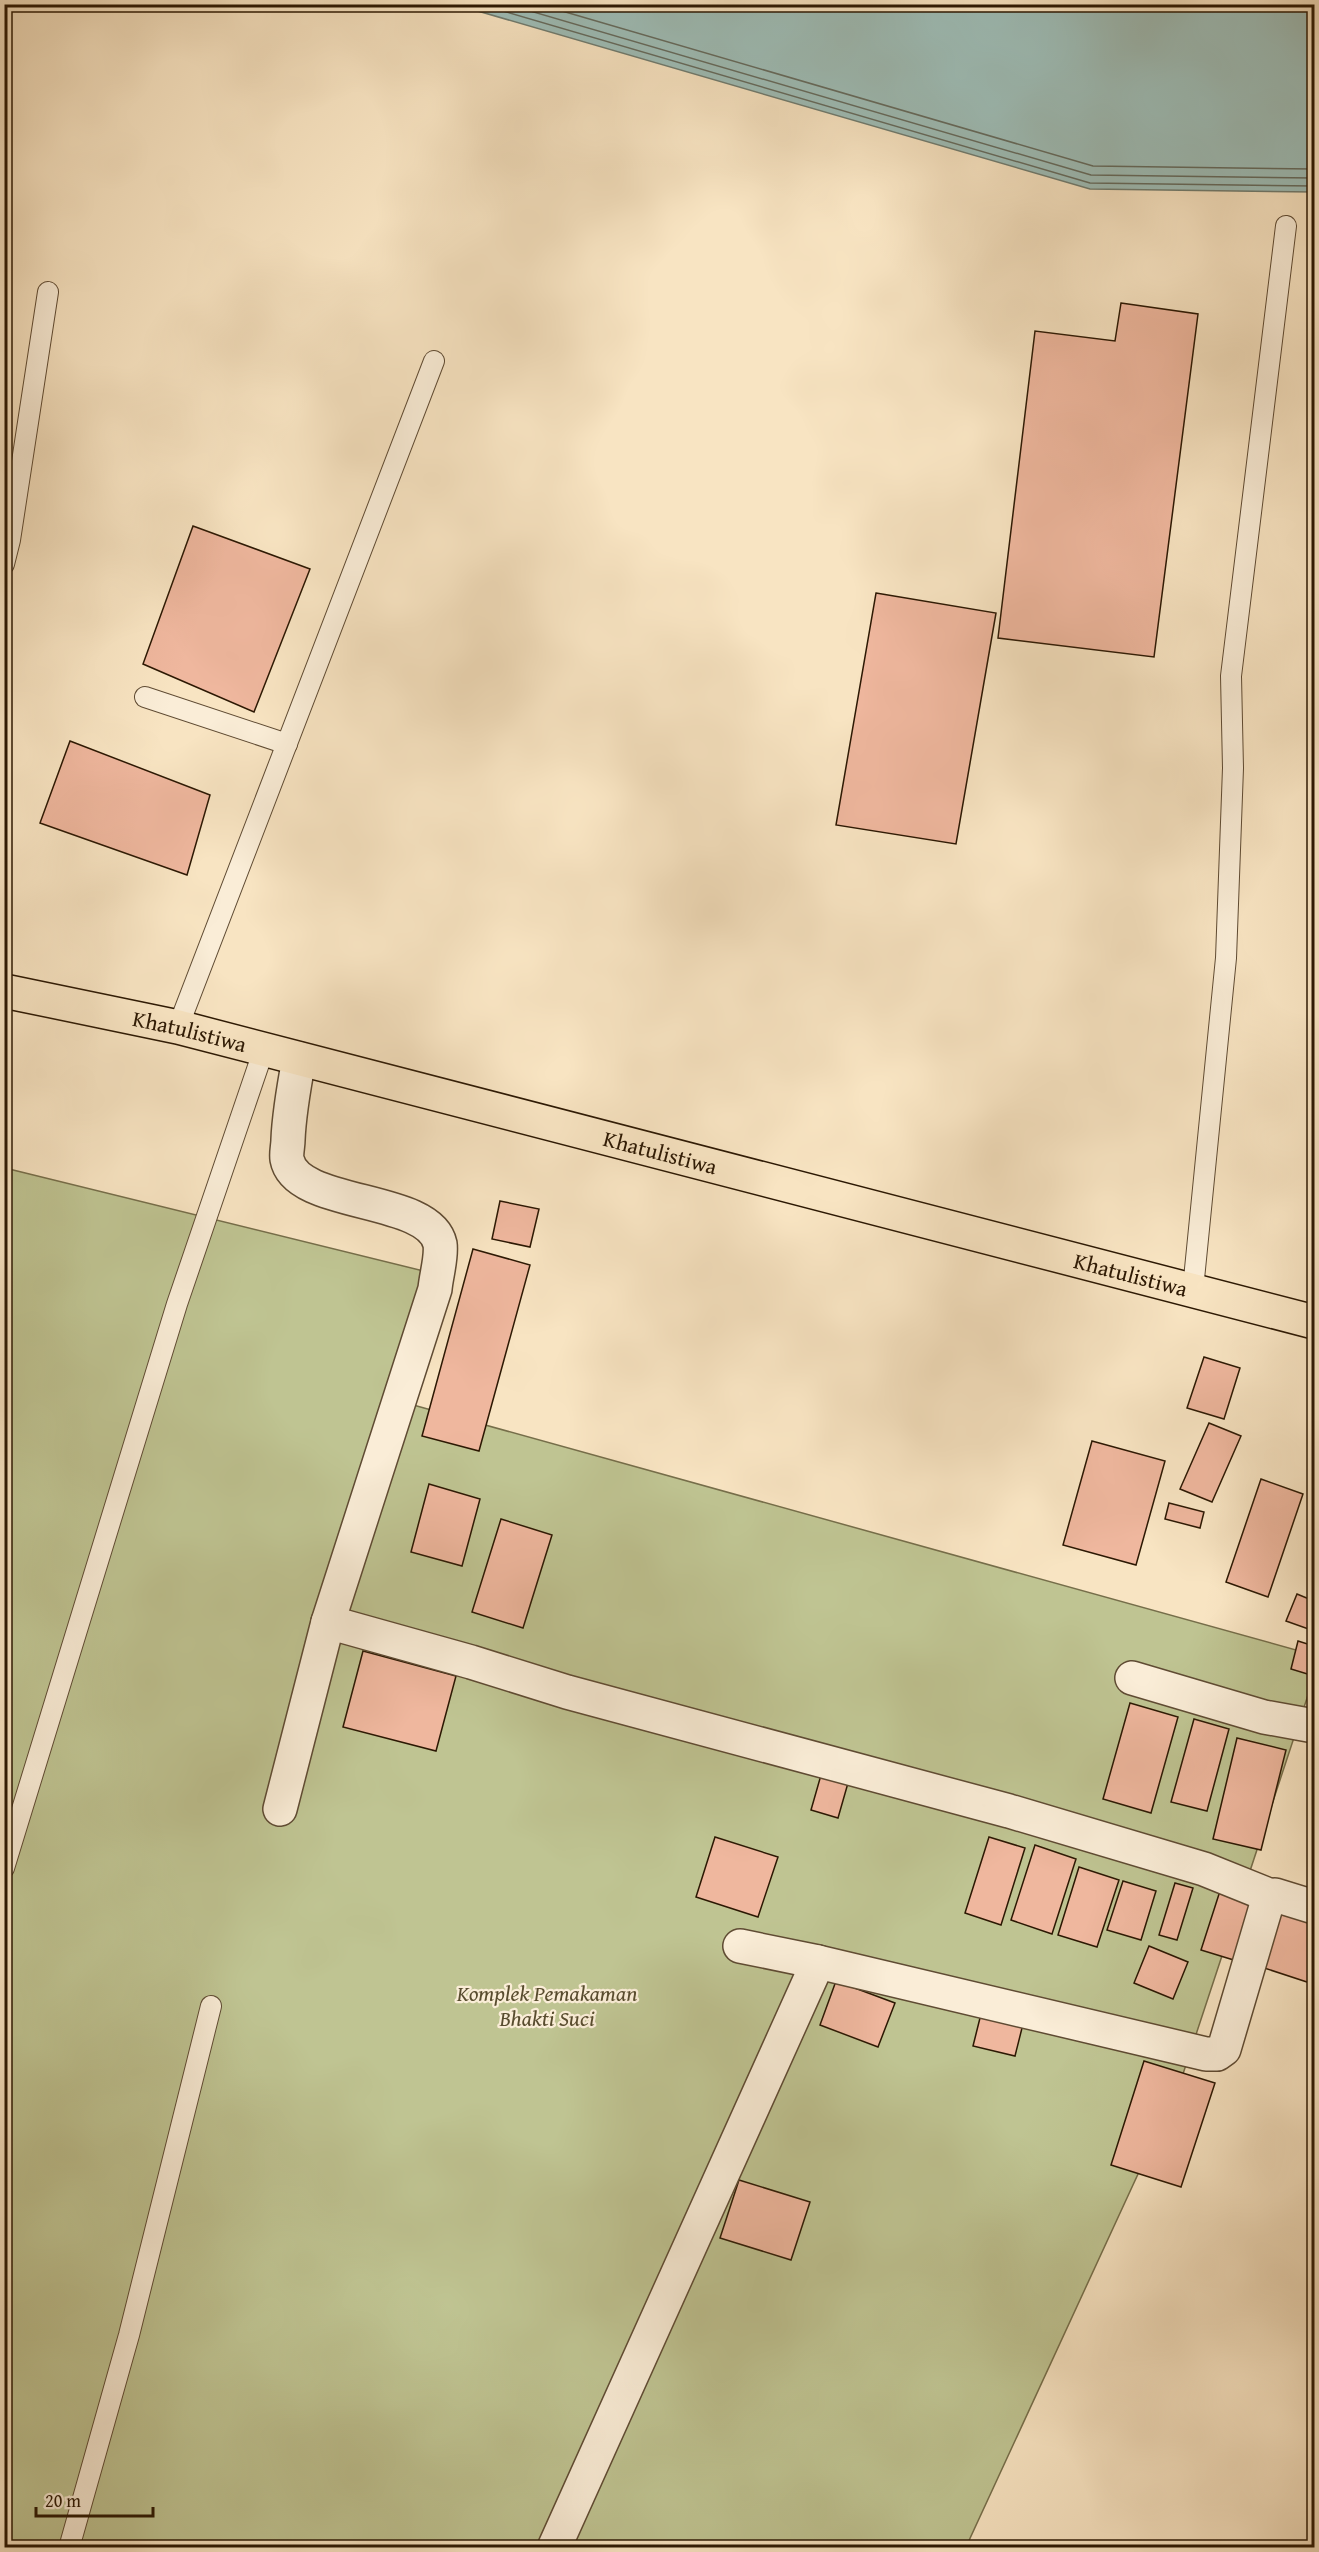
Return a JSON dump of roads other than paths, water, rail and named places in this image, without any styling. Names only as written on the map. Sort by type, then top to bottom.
[{"type":"highway","name":"Khatulistiwa","points":[[4,991],[178,1027],[1314,1322]]},
{"type":"street","points":[[280,1809],[328,1622],[435,1289],[440,1245],[435,1232],[416,1218],[314,1186],[294,1174],[287,1159],[289,1117],[299,1059]]},
{"type":"street","points":[[328,1622],[471,1662],[567,1692],[1009,1811],[1204,1869],[1271,1896],[1275,1895],[1314,1907]]},
{"type":"street","points":[[1132,1678],[1264,1717],[1314,1726]]},
{"type":"street","points":[[740,1946],[818,1962],[1206,2054],[1217,2054],[1224,2049],[1271,1896]]},
{"type":"street","points":[[554,2547],[818,1962]]},
{"type":"lane","points":[[1193,1289],[1226,958],[1233,768],[1231,676],[1286,226]]},
{"type":"lane","points":[[4,564],[10,540],[48,292]]},
{"type":"lane","points":[[178,1027],[435,361]]},
{"type":"lane","points":[[145,697],[287,744]]},
{"type":"lane","points":[[4,1868],[177,1304],[264,1049]]},
{"type":"lane","points":[[69,2547],[129,2335],[210,2006]]},
{"type":"water","points":[[457,5],[1314,5],[1314,192],[1090,189]]},
{"type":"park label","name":"Komplek Pemakaman Bhakti Suci","points":[[547,2006]]}]
